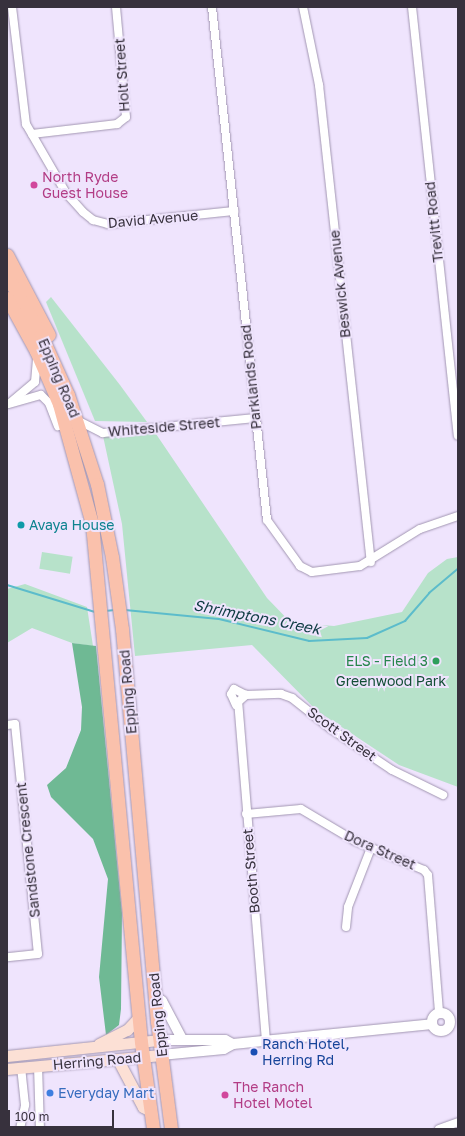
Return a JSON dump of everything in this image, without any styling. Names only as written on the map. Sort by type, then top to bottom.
[{"type":"main road","points":[[7,255],[47,328],[54,361]]},
{"type":"main road","name":"Epping Road","points":[[7,276],[54,361],[77,420],[102,509],[116,582],[122,629],[161,1055],[171,1129]]},
{"type":"main road","name":"Epping Road","points":[[7,298],[36,351],[71,440],[92,524],[100,585],[141,1042],[153,1129]]},
{"type":"main road","points":[[95,1047],[127,1030],[139,1017]]},
{"type":"main road","name":"Herring Road","points":[[7,1056],[160,1040]]},
{"type":"main road","name":"Herring Road","points":[[7,1070],[161,1055]]},
{"type":"main road","points":[[118,1060],[143,1107],[151,1111]]},
{"type":"street","name":"David Avenue","points":[[12,7],[23,113],[32,134],[66,193],[100,224],[234,211]]},
{"type":"street","name":"Holt Street","points":[[32,134],[117,124],[126,117],[116,7]]},
{"type":"street","name":"Parklands Road","points":[[212,7],[267,520],[300,566],[312,572],[371,562],[420,529],[458,516]]},
{"type":"street","name":"Beswick Avenue","points":[[303,7],[319,85],[371,562]]},
{"type":"street","name":"Trevitt Road","points":[[412,7],[455,380],[458,436]]},
{"type":"street","points":[[8,404],[35,382],[36,351]]},
{"type":"street","points":[[8,404],[41,395],[49,403],[61,434],[71,440]]},
{"type":"street","name":"Whiteside Street","points":[[77,420],[99,432],[170,427],[255,418]]},
{"type":"street","name":"Scott Street","points":[[237,703],[246,695],[281,694],[292,698],[331,729],[392,770],[443,795]]},
{"type":"street","name":"Booth Street","points":[[237,703],[266,1041]]},
{"type":"street","name":"Sandstone Crescent","points":[[7,724],[15,724],[38,954],[7,957]]},
{"type":"street","name":"Dora Street","points":[[246,814],[301,809],[371,848],[419,866],[428,875],[439,1012]]},
{"type":"street","points":[[346,927],[348,907],[371,848]]},
{"type":"street","points":[[156,998],[162,1001],[182,1039]]},
{"type":"street","points":[[432,1024],[439,1012],[445,1013],[454,1020]]},
{"type":"street","name":"Herring Road","points":[[160,1040],[182,1039],[233,1044],[432,1024],[436,1029],[445,1031],[454,1020]]},
{"type":"street","name":"Herring Road","points":[[161,1055],[224,1049],[233,1044]]},
{"type":"street","points":[[38,1066],[40,1129]]},
{"type":"street","points":[[20,1068],[25,1105],[20,1129]]},
{"type":"street","points":[[439,1129],[458,1122]]},
{"type":"green space","points":[[51,297],[147,422],[95,421],[46,302]]},
{"type":"green space","name":"Greenwood Park","points":[[154,431],[267,598],[297,629],[309,624],[334,626],[402,612],[428,573],[447,559],[458,557],[458,787],[399,765],[316,710],[252,645],[135,656],[122,524],[103,436]]},
{"type":"green space","points":[[42,552],[73,557],[70,574],[39,569]]},
{"type":"green space","points":[[25,584],[87,607],[93,646],[72,643],[32,628],[7,643],[7,589]]},
{"type":"green space","points":[[72,643],[96,646],[122,913],[121,1009],[119,1025],[106,1035],[99,977],[108,879],[93,839],[51,797],[47,785],[66,768],[81,730],[82,707]]},
{"type":"waterway","name":"Shrimptons Creek","points":[[125,610],[219,619],[309,641],[367,638],[405,621],[429,593],[458,569]]},
{"type":"waterway","name":"Shrimptons Creek","points":[[7,585],[95,612]]},
{"type":"waterway","name":"Shrimptons Creek","points":[[105,611],[115,610]]},
{"type":"place","name":"North Ryde Guest House","points":[[34,185]]},
{"type":"place","name":"Avaya House","points":[[21,525]]},
{"type":"place","name":"ELS - Field 3","points":[[436,661]]},
{"type":"place","name":"Ranch Hotel, Herring Rd","points":[[254,1052]]},
{"type":"place","name":"Everyday Mart","points":[[50,1093]]},
{"type":"place","name":"The Ranch Hotel Motel","points":[[225,1095]]}]
